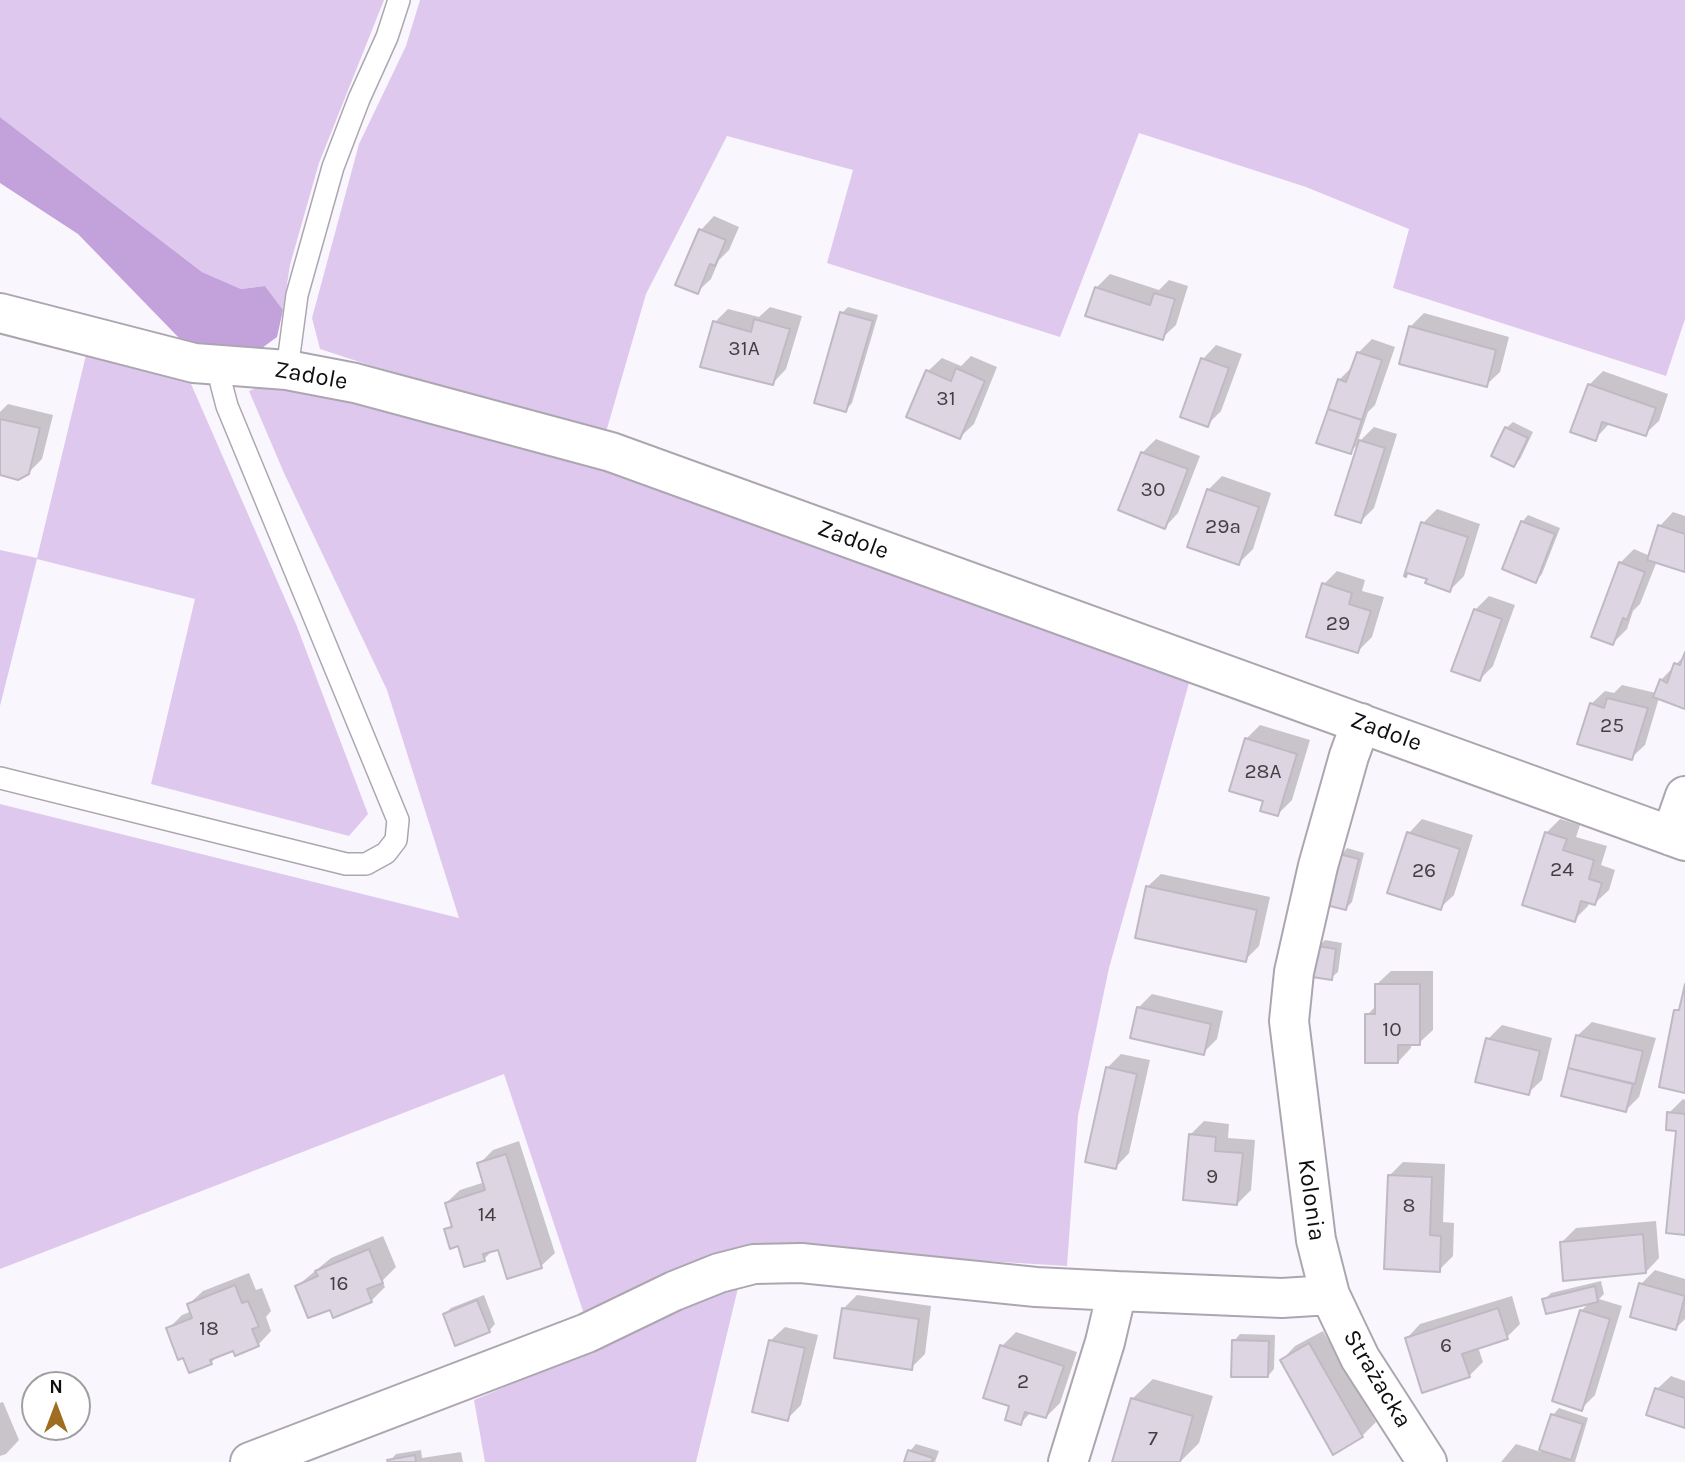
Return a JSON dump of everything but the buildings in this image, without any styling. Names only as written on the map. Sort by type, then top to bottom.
[{"type":"street","name":"Zadole","points":[[0,313],[194,363],[287,370],[355,383],[611,452],[1678,839]]},
{"type":"street","name":"Kolonia","points":[[1330,1295],[1316,1240],[1289,1021],[1294,972],[1318,866],[1361,723]]},
{"type":"street","points":[[1678,839],[1685,796]]},
{"type":"street","points":[[273,1458],[587,1333],[674,1291],[719,1273],[754,1264],[801,1263],[1022,1286],[1282,1298],[1330,1295]]},
{"type":"street","points":[[1068,1462],[1105,1342],[1117,1291]]},
{"type":"street","name":"Strażacka","points":[[1330,1295],[1360,1358],[1427,1462]]},
{"type":"lane","points":[[287,370],[297,295],[333,167],[387,37],[399,0]]},
{"type":"lane","points":[[0,778],[346,864],[366,864],[386,853],[396,840],[398,820],[227,406],[220,365]]},
{"type":"shaded area","points":[[0,0],[384,0],[319,163],[290,265],[283,310],[265,286],[241,289],[202,272],[0,117]]},
{"type":"shaded area","points":[[420,0],[1685,0],[1685,319],[1666,376],[1393,288],[1409,229],[1306,187],[1139,133],[1060,337],[827,263],[853,170],[727,136],[646,294],[606,432],[320,349],[312,318],[359,144],[406,46]]},
{"type":"shaded area","points":[[0,117],[202,272],[241,289],[265,286],[283,310],[277,337],[262,348],[226,353],[182,341],[78,234],[0,183]]},
{"type":"shaded area","points":[[87,351],[188,377],[296,624],[368,814],[349,836],[151,784],[195,599],[37,559],[0,706],[0,550],[37,558]]},
{"type":"shaded area","points":[[277,385],[611,468],[1189,683],[1109,968],[1078,1116],[1067,1266],[804,1250],[584,1314],[504,1074],[0,1269],[0,804],[459,918],[387,690],[284,473],[249,391],[261,386]]},
{"type":"shaded area","points":[[739,1284],[696,1462],[485,1462],[474,1400]]}]
